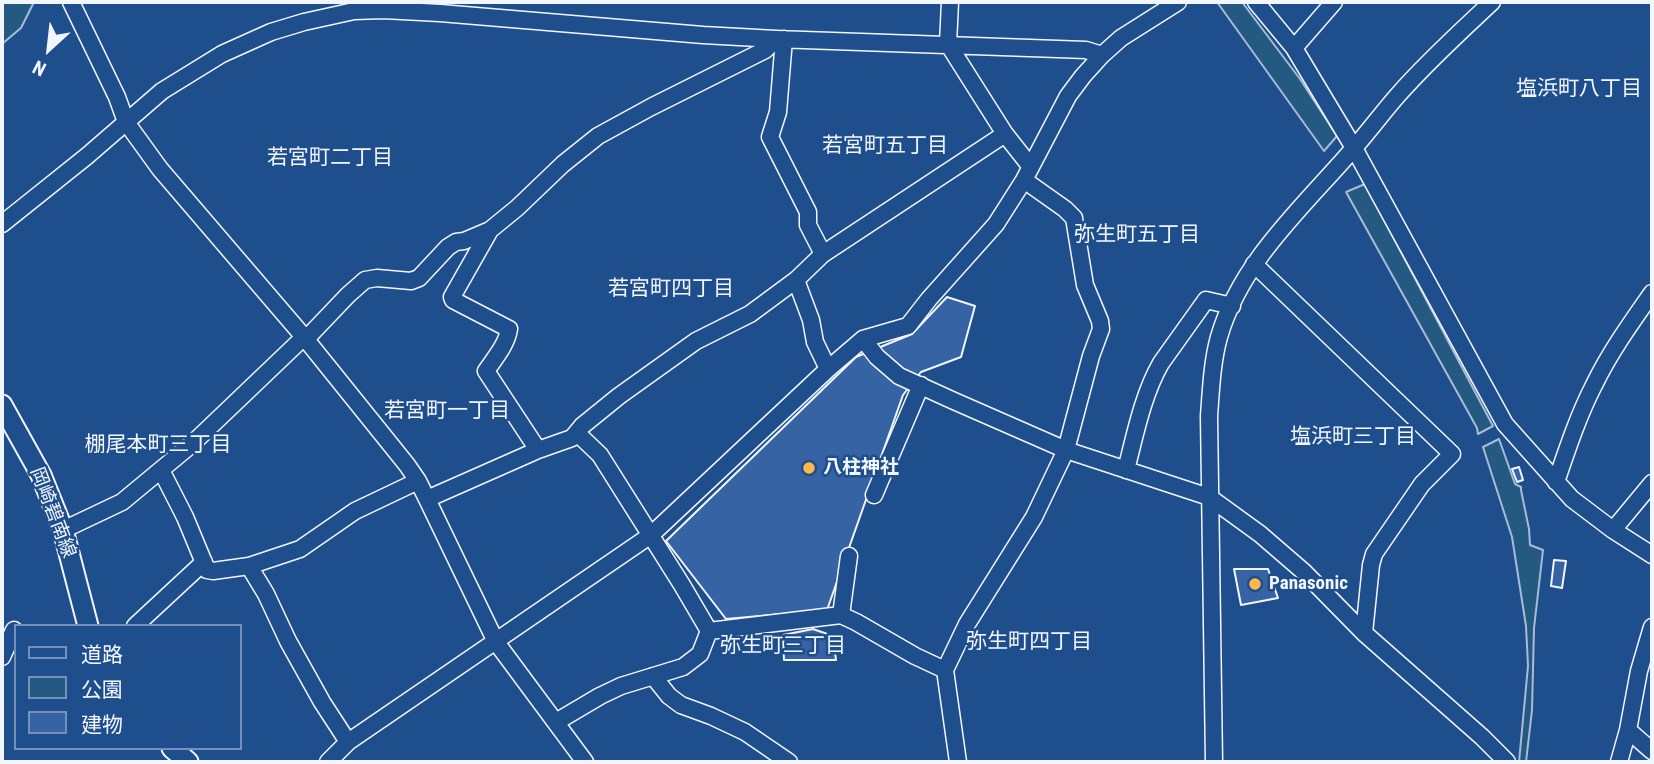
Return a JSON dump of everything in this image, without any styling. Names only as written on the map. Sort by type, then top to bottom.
[{"type":"main road","name":"岡崎碧南線","points":[[2,405],[41,475],[63,530],[87,624]]},
{"type":"main road","points":[[174,750],[188,762]]},
{"type":"street","points":[[71,2],[117,97],[126,122],[160,169],[305,338],[418,481],[496,642],[585,762]]},
{"type":"street","points":[[950,2],[948,44],[1028,174],[1074,218],[1085,285],[1101,329],[1091,356],[1066,450],[1034,517],[967,624],[945,670],[958,762]]},
{"type":"street","points":[[328,762],[348,742],[651,535],[863,339],[908,326],[996,224],[1028,174],[1068,96],[1083,76],[1102,55],[1138,26],[1178,2]]},
{"type":"street","points":[[1256,2],[1294,48],[1354,148],[1505,424],[1572,499],[1652,555]]},
{"type":"street","points":[[1294,48],[1334,2]]},
{"type":"street","points":[[1214,762],[1209,416],[1212,373],[1219,337],[1254,264],[1399,94],[1492,2]]},
{"type":"street","points":[[2,224],[162,91],[222,54],[271,32],[354,11],[440,13],[780,39],[1086,50],[1102,55]]},
{"type":"street","points":[[63,530],[122,502],[161,470],[192,444],[365,280],[377,278],[411,281],[419,278],[448,247],[490,230],[598,136],[765,50],[780,39]]},
{"type":"street","points":[[780,39],[778,112],[770,137],[808,212],[808,225],[823,254]]},
{"type":"street","points":[[427,499],[538,450],[572,438],[582,426],[619,396],[696,341],[750,314],[796,280],[823,254],[1005,134]]},
{"type":"street","points":[[490,230],[452,297],[453,300],[509,329],[504,344],[486,371],[538,450]]},
{"type":"street","points":[[1254,264],[1452,454],[1422,484],[1374,554],[1364,633]]},
{"type":"street","points":[[796,280],[811,320],[815,341],[828,369]]},
{"type":"street","points":[[1556,482],[1593,387],[1622,336],[1652,293]]},
{"type":"street","points":[[1126,470],[1139,422],[1161,363],[1206,300],[1232,306]]},
{"type":"street","points":[[863,339],[877,357],[899,376],[1066,450],[1209,497],[1260,534],[1304,572],[1364,633],[1507,762]]},
{"type":"street","points":[[874,495],[921,385]]},
{"type":"street","points":[[577,433],[600,455],[709,631]]},
{"type":"street","points":[[161,470],[185,517],[207,570],[213,571],[249,566],[300,549],[355,511],[418,481]]},
{"type":"street","points":[[1613,530],[1652,483]]},
{"type":"street","points":[[841,615],[849,556]]},
{"type":"street","points":[[137,624],[204,562]]},
{"type":"street","points":[[249,566],[322,702],[348,742]]},
{"type":"street","points":[[709,631],[841,615],[945,670]]},
{"type":"street","points":[[1619,762],[1639,671],[1652,627]]},
{"type":"street","points":[[2,657],[11,629]]},
{"type":"street","points":[[556,722],[621,686],[683,667],[697,658],[709,631]]},
{"type":"street","points":[[653,676],[668,696],[681,705],[745,732],[789,762]]},
{"type":"street","points":[[1628,730],[1652,751]]},
{"type":"green space","points":[[2,2],[34,2],[21,28],[2,44]]},
{"type":"green space","points":[[1217,2],[1242,2],[1300,79],[1337,136],[1324,151]]},
{"type":"green space","points":[[1365,184],[1493,426],[1478,434],[1346,192]]},
{"type":"green space","points":[[1499,439],[1515,484],[1521,487],[1530,545],[1543,550],[1534,628],[1532,710],[1526,762],[1519,762],[1528,666],[1526,626],[1512,537],[1483,447]]},
{"type":"building","name":"八柱神社","points":[[947,297],[975,306],[961,357],[921,372],[903,395],[827,610],[726,619],[666,541],[856,357],[912,334]]},
{"type":"building","points":[[1519,467],[1523,480],[1517,482],[1512,469]]},
{"type":"building","points":[[1554,560],[1566,561],[1562,588],[1551,586]]},
{"type":"building","name":"Panasonic","points":[[1234,569],[1268,569],[1278,598],[1241,605]]},
{"type":"building","points":[[813,629],[833,636],[836,660],[784,660],[783,635]]},
{"type":"place","name":"八柱神社","points":[[809,468]]},
{"type":"place","name":"Panasonic","points":[[1255,584]]},
{"type":"district","name":"塩浜町八丁目","points":[[1579,90]]},
{"type":"district","name":"若宮町五丁目","points":[[885,147]]},
{"type":"district","name":"若宮町二丁目","points":[[330,159]]},
{"type":"district","name":"弥生町五丁目","points":[[1137,236]]},
{"type":"district","name":"若宮町四丁目","points":[[671,290]]},
{"type":"district","name":"若宮町一丁目","points":[[447,412]]},
{"type":"district","name":"塩浜町三丁目","points":[[1353,438]]},
{"type":"district","name":"棚尾本町三丁目","points":[[158,446]]},
{"type":"district","name":"弥生町四丁目","points":[[1029,643]]},
{"type":"district","name":"弥生町三丁目","points":[[783,647]]}]
